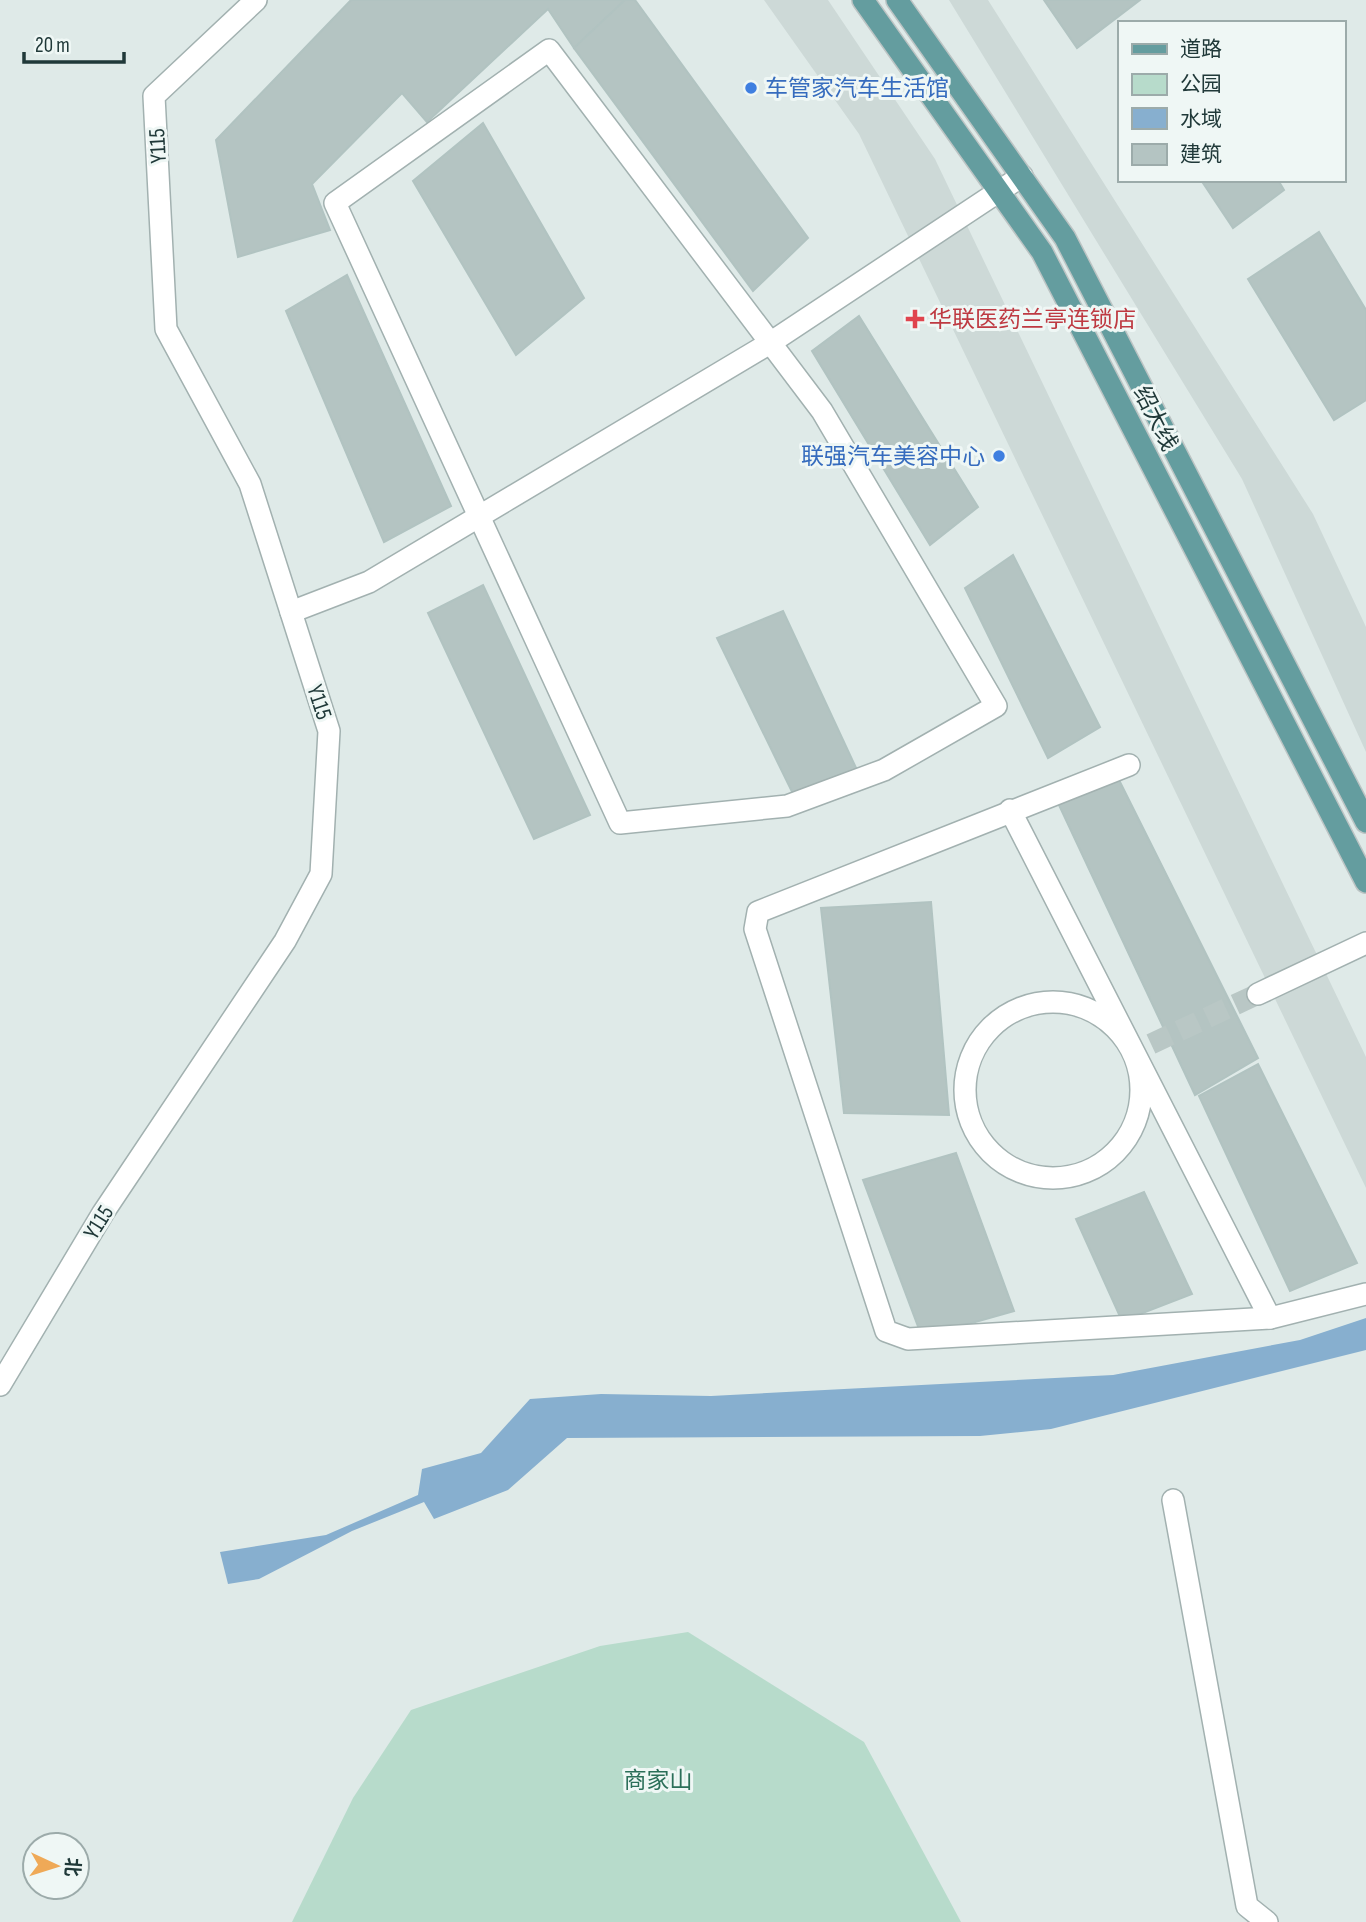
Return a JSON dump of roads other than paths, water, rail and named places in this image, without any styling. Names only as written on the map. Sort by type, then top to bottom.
[{"type":"main road","name":"绍大线","points":[[863,0],[1042,253],[1366,882]]},
{"type":"main road","name":"绍大线","points":[[897,0],[1065,238],[1366,822]]},
{"type":"street","name":"Y115","points":[[0,1385],[103,1213],[285,941],[321,874],[329,731],[250,484],[166,329],[154,96],[256,0]]},
{"type":"street","points":[[549,50],[822,411],[996,706],[884,770],[787,806],[620,823],[479,517],[335,203],[549,50]]},
{"type":"street","points":[[291,612],[369,582],[771,343],[1022,176]]},
{"type":"street","points":[[1129,765],[758,912],[755,929],[886,1331],[908,1339],[1270,1318],[1366,1294]]},
{"type":"street","points":[[1010,810],[1142,1048],[1270,1318]]},
{"type":"street","points":[[1258,994],[1366,943]]},
{"type":"street","points":[[1059,1000],[1103,1015],[1142,1048],[1142,1096],[1127,1140],[1092,1171],[1047,1180],[1003,1165],[972,1129],[964,1084],[978,1040],[1014,1009],[1059,1000]]},
{"type":"street","points":[[1173,1500],[1247,1906],[1267,1922]]},
{"type":"water","points":[[1366,1318],[1366,1350],[1051,1429],[980,1436],[567,1438],[508,1490],[434,1519],[424,1502],[352,1531],[259,1579],[228,1584],[220,1552],[326,1535],[418,1495],[422,1469],[481,1453],[530,1399],[601,1394],[711,1396],[1113,1375],[1300,1340]]},
{"type":"tunnel","points":[[1151,1044],[1258,994]]},
{"type":"place","name":"车管家汽车生活馆","points":[[751,88]]},
{"type":"place","name":"华联医药兰亭连锁店","points":[[915,319]]},
{"type":"place","name":"联强汽车美容中心","points":[[999,456]]},
{"type":"park label","name":"商家山","points":[[658,1780]]}]
